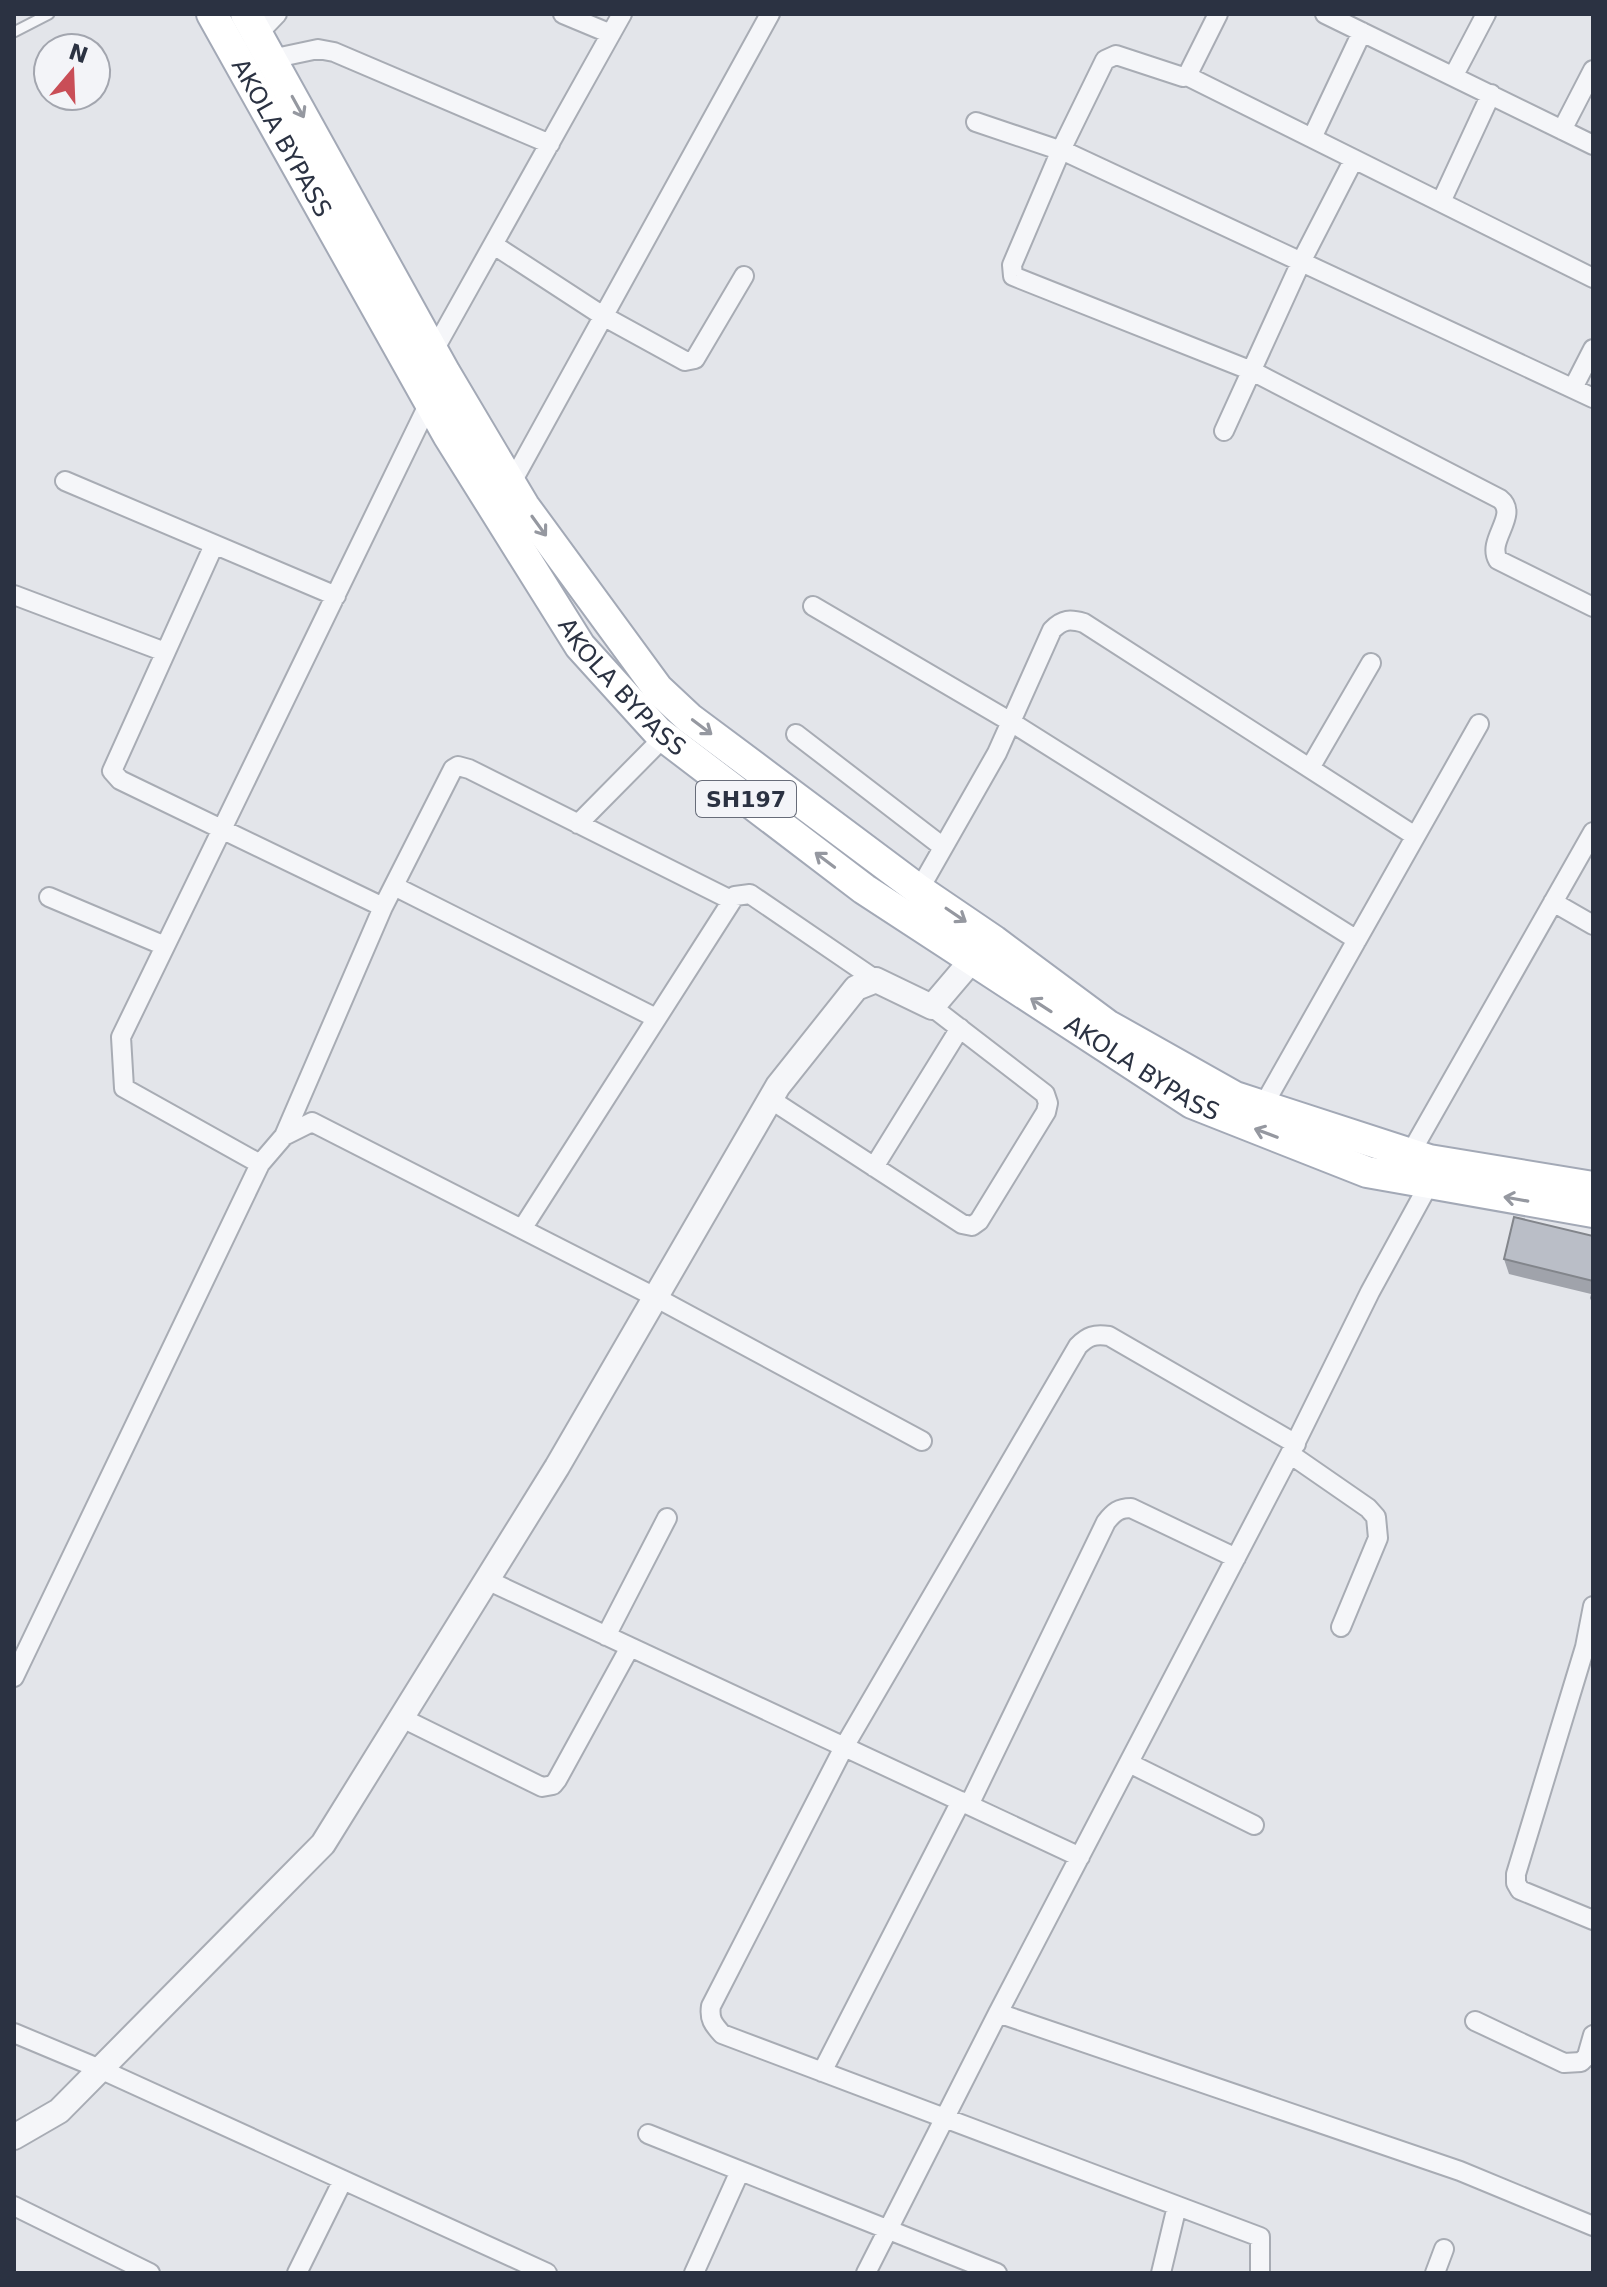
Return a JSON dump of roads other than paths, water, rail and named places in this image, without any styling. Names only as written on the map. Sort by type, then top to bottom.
[{"type":"main road","name":"AKOLA BYPASS","points":[[212,14],[257,35],[433,352],[524,506],[658,689],[689,718],[919,890],[1107,1025],[1235,1097],[1410,1154],[1464,1167],[1593,1187]]},
{"type":"main road","name":"AKOLA BYPASS","points":[[257,35],[429,403],[580,646],[664,737],[858,885],[1192,1103],[1367,1172],[1593,1212]]},
{"type":"main road","points":[[448,435],[467,411]]},
{"type":"street","points":[[563,14],[611,34]]},
{"type":"street","points":[[433,352],[622,14]]},
{"type":"street","points":[[511,484],[770,14]]},
{"type":"street","points":[[1187,76],[1218,14]]},
{"type":"street","points":[[1325,14],[1593,145]]},
{"type":"street","points":[[1454,75],[1486,14]]},
{"type":"street","points":[[1312,138],[1362,32]]},
{"type":"street","points":[[257,35],[334,52],[550,144]]},
{"type":"street","points":[[1593,278],[1187,76],[1112,54],[1105,60],[1061,150],[1012,265],[1013,276],[1252,371],[1500,499],[1505,502],[1508,511],[1494,549],[1498,560],[1593,607]]},
{"type":"street","points":[[1562,130],[1593,70]]},
{"type":"street","points":[[1441,202],[1491,94]]},
{"type":"street","points":[[976,122],[1061,150],[1593,398]]},
{"type":"street","points":[[1224,431],[1301,262],[1354,159]]},
{"type":"street","points":[[494,245],[603,316],[685,361],[695,359],[744,276]]},
{"type":"street","points":[[1573,388],[1593,349]]},
{"type":"street","points":[[260,1164],[124,1088],[121,1037],[429,403]]},
{"type":"street","points":[[65,481],[336,596]]},
{"type":"street","points":[[214,545],[112,771],[120,780],[383,907]]},
{"type":"street","points":[[14,595],[165,652]]},
{"type":"street","points":[[813,606],[1011,722],[1357,940]]},
{"type":"street","points":[[919,890],[997,753],[1052,630],[1060,622],[1071,619],[1084,623],[1415,836]]},
{"type":"street","points":[[1310,768],[1371,663]]},
{"type":"street","points":[[1263,1106],[1479,724]]},
{"type":"street","points":[[796,734],[943,847]]},
{"type":"street","points":[[578,824],[664,737]]},
{"type":"street","points":[[14,1677],[260,1164],[284,1136],[383,907],[453,769],[458,766],[469,769],[731,900]]},
{"type":"street","points":[[1410,1154],[1593,832]]},
{"type":"street","points":[[394,886],[656,1018]]},
{"type":"street","points":[[522,1229],[731,900],[742,894],[750,894],[876,980],[932,1007],[1045,1094],[1048,1103],[1046,1112],[979,1221],[972,1226],[962,1224],[770,1099]]},
{"type":"street","points":[[49,897],[165,946]]},
{"type":"street","points":[[1553,902],[1593,925]]},
{"type":"street","points":[[932,1007],[972,960]]},
{"type":"street","points":[[14,2137],[59,2111],[323,1844],[557,1467],[778,1086],[856,988],[876,980]]},
{"type":"street","points":[[874,1167],[960,1028]]},
{"type":"street","points":[[284,1136],[312,1122],[655,1297],[922,1441]]},
{"type":"street","points":[[866,2273],[998,2013],[1293,1449],[1370,1292],[1429,1184]]},
{"type":"street","points":[[1260,2273],[1260,2237],[722,2034],[712,2024],[709,2015],[844,1747],[1085,1338],[1096,1334],[1109,1336],[1293,1449],[1376,1517],[1378,1538],[1341,1627]]},
{"type":"street","points":[[822,2072],[965,1803],[1113,1513],[1121,1508],[1131,1508],[1236,1558]]},
{"type":"street","points":[[606,1636],[667,1518]]},
{"type":"street","points":[[487,1580],[1080,1857]]},
{"type":"street","points":[[1592,1618],[1516,1874],[1516,1883],[1520,1890],[1593,1920]]},
{"type":"street","points":[[402,1718],[542,1787],[548,1787],[557,1780],[630,1647]]},
{"type":"street","points":[[1129,1763],[1254,1825]]},
{"type":"street","points":[[998,2013],[1460,2171],[1593,2226]]},
{"type":"street","points":[[1475,2021],[1564,2063],[1581,2062],[1587,2056],[1593,2035]]},
{"type":"street","points":[[14,2033],[100,2069],[538,2271]]},
{"type":"street","points":[[648,2134],[997,2273]]},
{"type":"street","points":[[694,2273],[740,2171]]},
{"type":"street","points":[[297,2273],[343,2180]]},
{"type":"street","points":[[14,2206],[126,2268],[150,2273]]},
{"type":"street","points":[[1161,2273],[1177,2206]]},
{"type":"street","points":[[1435,2273],[1444,2249]]},
{"type":"lane","points":[[14,32],[49,14]]}]
